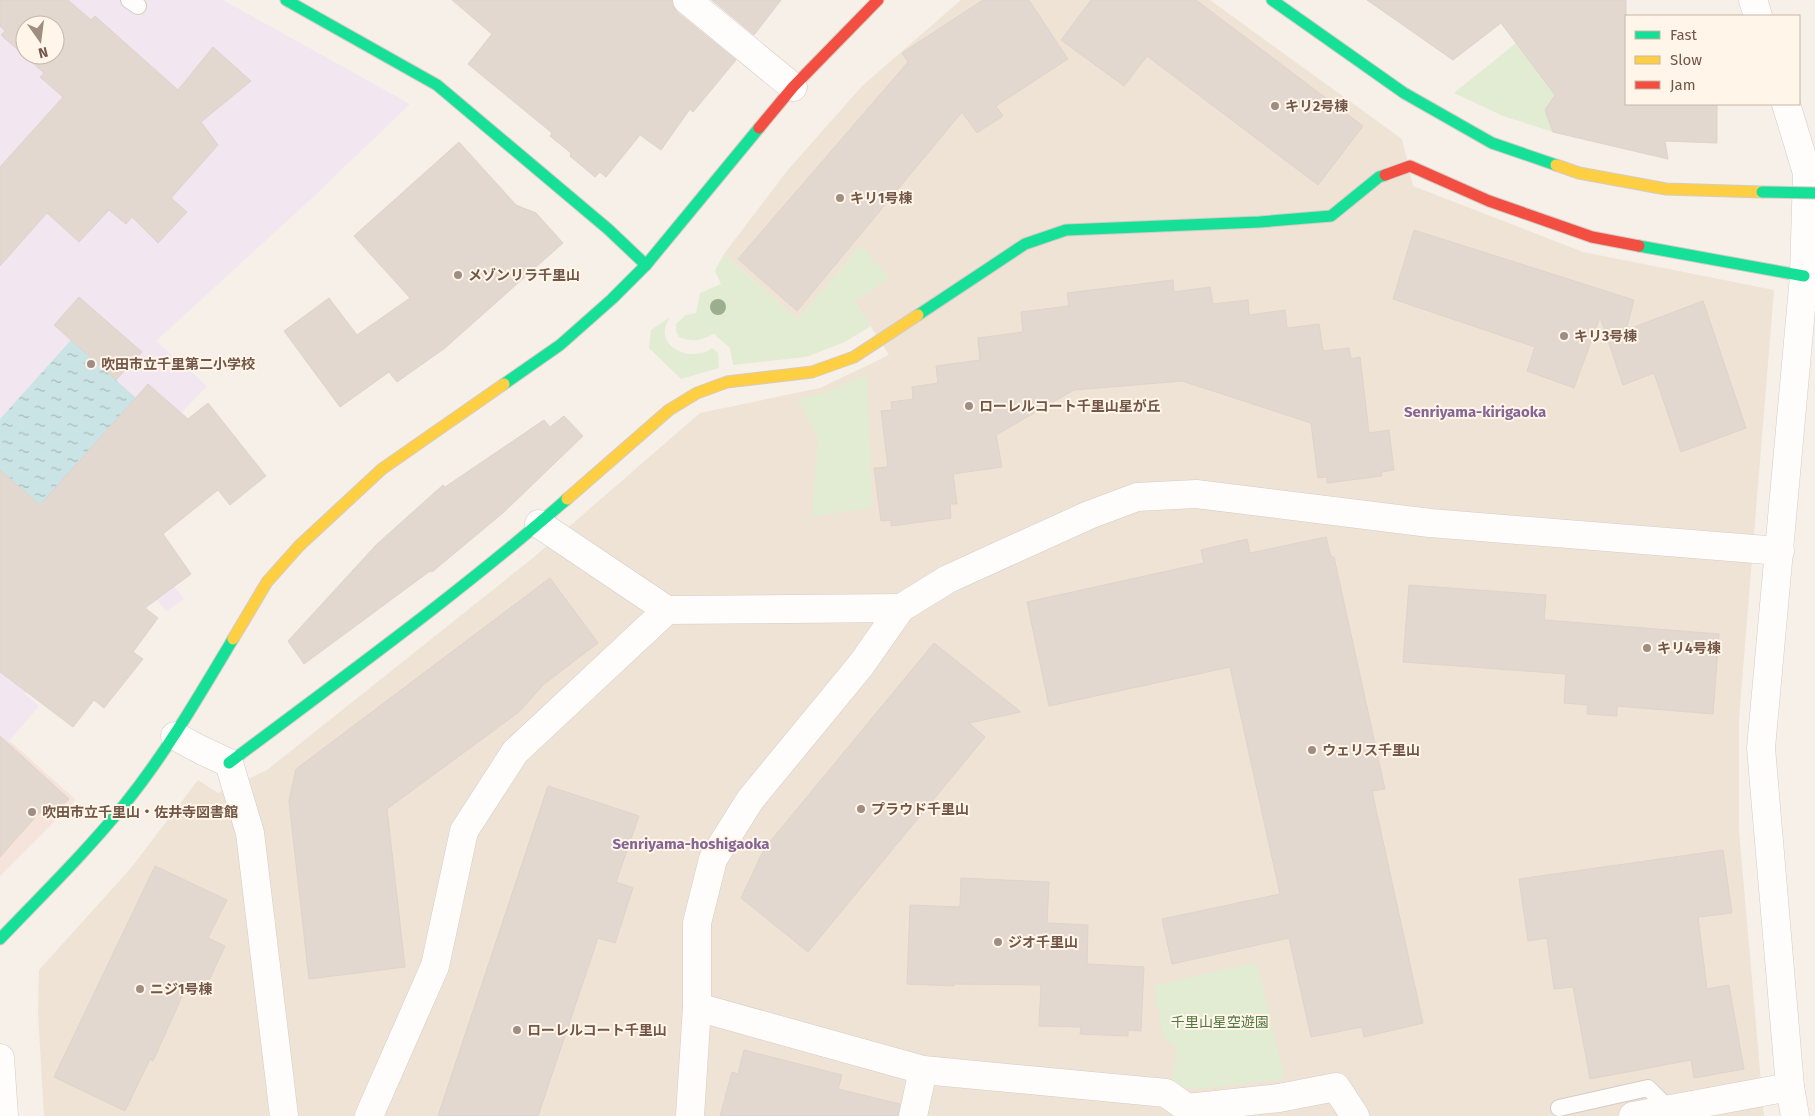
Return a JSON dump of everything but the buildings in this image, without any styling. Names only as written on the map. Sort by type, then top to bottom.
[{"type":"street","points":[[687,0],[794,87]]},
{"type":"street","points":[[1272,0],[1404,93],[1492,143],[1579,173],[1666,189],[1815,193]]},
{"type":"street","points":[[1753,0],[1758,15]]},
{"type":"street","points":[[296,2],[437,85],[601,223],[646,265]]},
{"type":"street","points":[[0,939],[96,838],[125,804],[175,736],[267,582],[299,546],[382,469],[560,345],[612,299],[646,265],[794,87],[873,2]]},
{"type":"street","points":[[1786,105],[1807,173],[1804,276],[1761,748],[1790,1087],[1795,1116]]},
{"type":"street","points":[[229,763],[447,598],[539,524],[669,410],[698,393],[727,382],[812,372],[854,357],[1025,244],[1066,230],[1259,222],[1331,216],[1380,177],[1410,166],[1489,201],[1592,237],[1804,276]]},
{"type":"street","points":[[690,1116],[698,1007],[697,923],[713,859],[750,800],[861,665],[901,608],[948,579],[1089,515],[1137,497],[1196,494],[1430,524],[1780,551]]},
{"type":"street","points":[[539,524],[666,610],[901,608]]},
{"type":"street","points":[[369,1116],[435,966],[464,831],[514,752],[666,610]]},
{"type":"street","points":[[175,736],[229,763],[250,833],[284,1116]]},
{"type":"street","points":[[698,1007],[924,1070],[1166,1093],[1188,1112],[1336,1087],[1355,1116]]},
{"type":"street","points":[[0,1058],[4,1116]]},
{"type":"street","points":[[913,1116],[924,1070]]},
{"type":"street","points":[[1633,1116],[1790,1087]]},
{"type":"lane","points":[[1559,1108],[1648,1088],[1669,1110]]},
{"type":"shaded area","name":"吹田市立千里第二小学校","points":[[0,0],[223,0],[410,104],[311,199],[156,341],[207,386],[114,484],[143,544],[184,599],[166,611],[129,565],[76,626],[25,694],[39,706],[0,752]]},
{"type":"shaded area","points":[[961,0],[1210,0],[1402,139],[1413,186],[1583,252],[1774,290],[1739,718],[1739,831],[1764,1116],[44,1116],[38,1013],[39,970],[131,868],[198,780],[218,793],[267,770],[534,557],[700,413],[820,388],[889,355],[855,302],[861,246],[798,319],[724,254],[787,171],[862,86]]},
{"type":"shaded area","name":"吹田市立千里山・佐井寺図書館","points":[[10,741],[76,800],[0,876],[0,752]]},
{"type":"green space","points":[[1516,43],[1555,95],[1553,132],[1503,116],[1454,93]]},
{"type":"green space","points":[[861,245],[889,278],[855,302],[871,326],[845,342],[806,357],[733,365],[730,348],[714,334],[693,340],[679,337],[676,331],[676,324],[686,315],[696,313],[700,293],[721,284],[715,271],[724,254],[798,319]]},
{"type":"green space","points":[[670,317],[665,333],[671,346],[684,353],[692,354],[704,352],[712,348],[718,353],[719,368],[681,379],[649,348],[651,330]]},
{"type":"green space","points":[[867,374],[872,508],[812,516],[818,438],[798,400],[832,390]]},
{"type":"green space","name":"千里山星空遊園","points":[[1257,963],[1285,1079],[1197,1089],[1171,1086],[1177,1049],[1163,1036],[1154,985]]},
{"type":"water","points":[[71,340],[136,398],[40,505],[0,470],[0,419]]},
{"type":"traffic: fast","points":[[286,0],[437,85],[608,229],[646,265]]},
{"type":"traffic: fast","points":[[1272,0],[1404,93],[1492,143],[1556,165]]},
{"type":"traffic: fast","points":[[504,384],[560,345],[612,299],[646,265],[759,128]]},
{"type":"traffic: fast","points":[[918,315],[1025,244],[1066,230],[1259,222],[1331,216],[1379,177],[1385,175]]},
{"type":"traffic: fast","points":[[1762,192],[1815,193]]},
{"type":"traffic: fast","points":[[1639,246],[1804,276]]},
{"type":"traffic: fast","points":[[229,763],[443,601],[567,499]]},
{"type":"traffic: fast","points":[[0,939],[64,873],[124,805],[182,724],[233,639]]},
{"type":"traffic: slow","points":[[1556,165],[1579,173],[1666,189],[1762,192]]},
{"type":"traffic: slow","points":[[567,499],[669,410],[697,393],[727,382],[812,372],[854,357],[918,315]]},
{"type":"traffic: slow","points":[[233,639],[267,582],[299,546],[382,469],[504,384]]},
{"type":"traffic: jam","points":[[759,128],[793,87],[878,0]]},
{"type":"traffic: jam","points":[[1385,175],[1410,166],[1489,201],[1592,237],[1639,246]]},
{"type":"place","name":"キリ2号棟","points":[[1275,106]]},
{"type":"place","name":"キリ1号棟","points":[[840,198]]},
{"type":"place","name":"メゾンリラ千里山","points":[[458,275]]},
{"type":"place","name":"キリ3号棟","points":[[1564,336]]},
{"type":"place","name":"吹田市立千里第二小学校","points":[[91,364]]},
{"type":"place","name":"ローレルコート千里山星が丘","points":[[969,406]]},
{"type":"place","name":"キリ4号棟","points":[[1647,648]]},
{"type":"place","name":"ウェリス千里山","points":[[1312,750]]},
{"type":"place","name":"プラウド千里山","points":[[861,809]]},
{"type":"place","name":"吹田市立千里山・佐井寺図書館","points":[[32,812]]},
{"type":"place","name":"ジオ千里山","points":[[998,942]]},
{"type":"place","name":"ニジ1号棟","points":[[140,989]]},
{"type":"place","name":"ローレルコート千里山","points":[[517,1030]]},
{"type":"district","name":"Senriyama-kirigaoka","points":[[1475,412]]},
{"type":"district","name":"Senriyama-hoshigaoka","points":[[691,844]]}]
